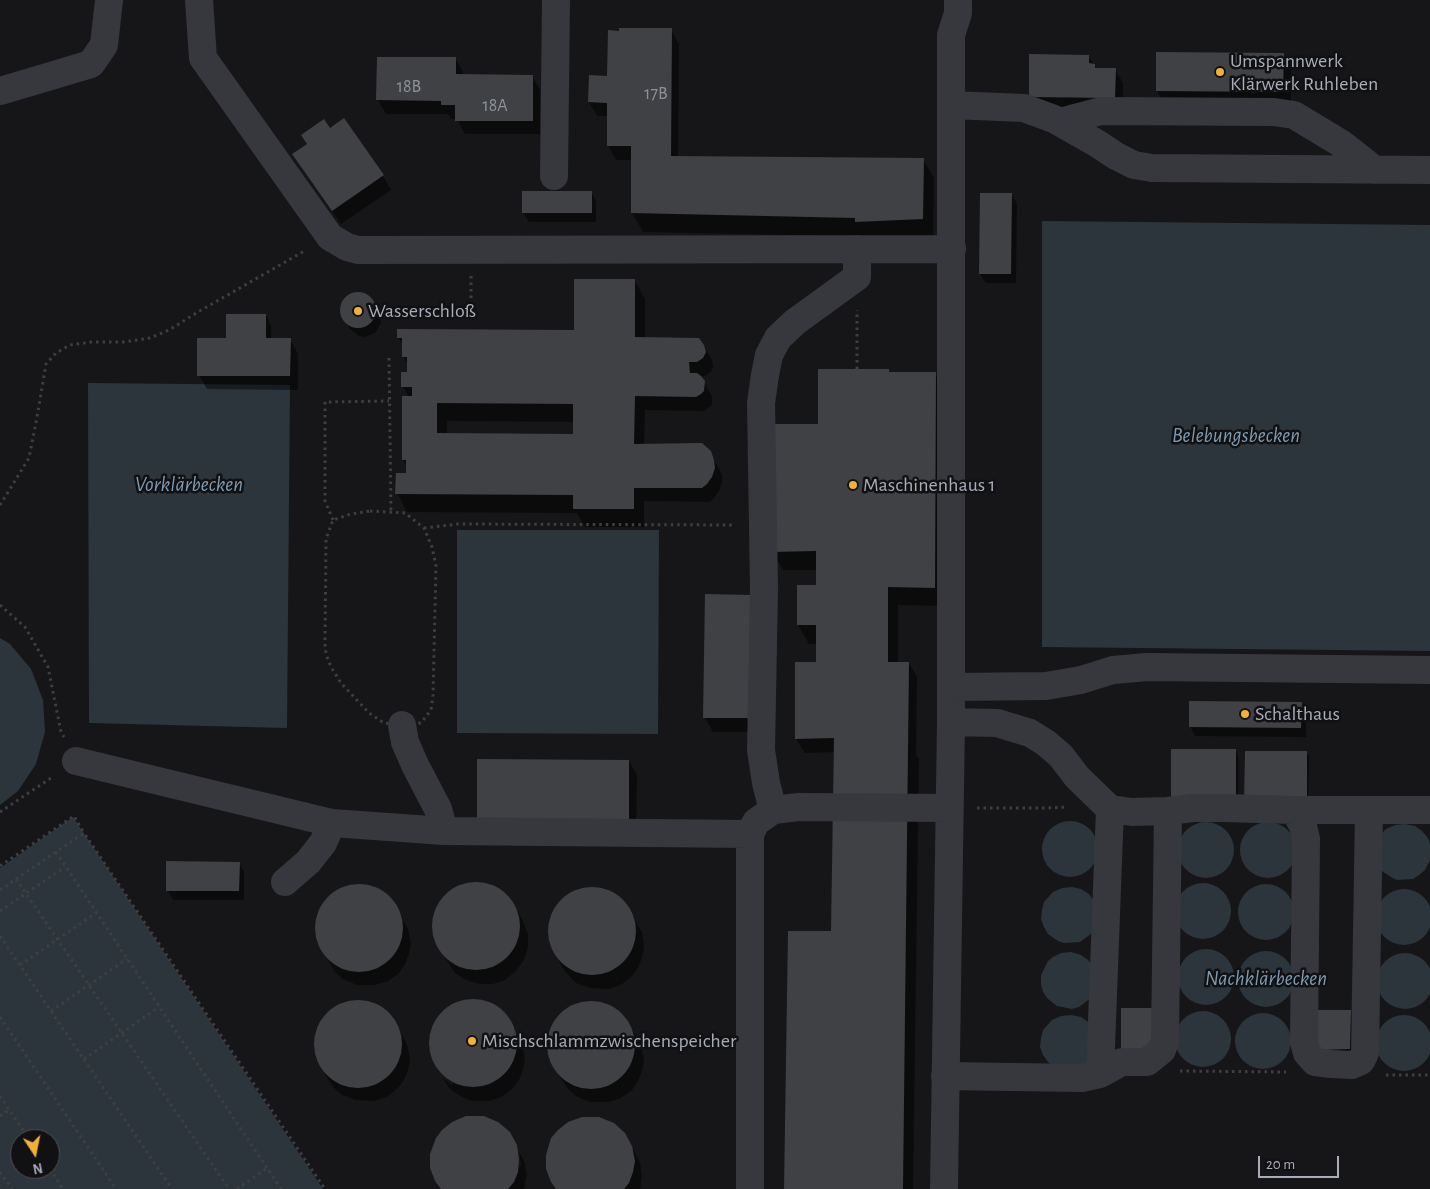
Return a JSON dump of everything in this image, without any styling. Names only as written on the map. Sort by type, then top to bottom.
[{"type":"lane","points":[[0,91],[92,64],[104,45],[109,0]]},
{"type":"lane","points":[[199,0],[203,58],[330,236],[347,247],[358,250],[952,249]]},
{"type":"lane","points":[[554,176],[556,0]]},
{"type":"lane","points":[[944,1189],[951,722],[951,35],[958,13],[958,0]]},
{"type":"lane","points":[[951,105],[1024,108],[1060,122],[1134,165],[1152,168],[1430,170]]},
{"type":"lane","points":[[1060,122],[1101,111],[1274,112],[1294,115],[1342,144],[1375,170]]},
{"type":"lane","points":[[772,810],[762,750],[764,588],[761,403],[765,375],[769,355],[778,338],[795,322],[857,277],[857,249]]},
{"type":"lane","points":[[951,687],[1046,686],[1081,680],[1113,670],[1147,667],[1430,670]]},
{"type":"lane","points":[[951,722],[997,723],[1030,733],[1046,743],[1061,756],[1077,777],[1102,801],[1132,812],[1193,808],[1430,810]]},
{"type":"lane","points":[[402,725],[415,765],[438,809],[444,831]]},
{"type":"lane","points":[[76,762],[332,823],[444,831],[750,834]]},
{"type":"lane","points":[[1100,1074],[1102,801]]},
{"type":"lane","points":[[750,1189],[750,834],[756,822],[772,810],[799,807],[949,808]]},
{"type":"lane","points":[[1294,810],[1303,826],[1306,839],[1304,1042],[1307,1053],[1315,1062],[1352,1065],[1361,1061],[1365,1053],[1369,810]]},
{"type":"lane","points":[[945,1076],[1082,1078],[1100,1074],[1122,1062],[1147,1062],[1162,1050],[1165,1041],[1168,811]]},
{"type":"lane","points":[[284,882],[308,862],[323,843],[332,823]]},
{"type":"path","points":[[0,505],[29,458],[46,364],[56,353],[70,345],[92,342],[124,342],[150,338],[169,330],[330,236]]},
{"type":"path","points":[[470,250],[471,316]]},
{"type":"path","points":[[857,277],[857,369]]},
{"type":"path","points":[[389,358],[391,512]]},
{"type":"path","points":[[333,520],[351,514],[370,511],[391,512],[405,514],[424,528],[432,547],[436,566],[434,695],[431,710],[421,723],[402,725],[384,723],[369,713],[341,683],[330,667],[325,644],[326,539],[333,520],[325,501],[325,402],[389,402]]},
{"type":"path","points":[[424,528],[458,524],[763,525]]},
{"type":"path","points":[[0,605],[25,627],[48,667],[61,732],[76,762],[0,812]]},
{"type":"path","points":[[949,808],[1070,807],[1102,801]]},
{"type":"path","points":[[0,866],[74,816],[325,1189]]},
{"type":"path","points":[[0,890],[84,833]]},
{"type":"path","points":[[56,852],[282,1189]]},
{"type":"path","points":[[0,911],[65,867]]},
{"type":"path","points":[[16,879],[229,1189]]},
{"type":"path","points":[[20,965],[96,913]]},
{"type":"path","points":[[0,936],[172,1189]]},
{"type":"path","points":[[51,1010],[127,959]]},
{"type":"path","points":[[84,1059],[159,1007]]},
{"type":"path","points":[[0,1017],[116,1189]]},
{"type":"path","points":[[1156,1056],[1168,1068],[1180,1071],[1286,1072],[1302,1069],[1315,1062]]},
{"type":"path","points":[[1361,1061],[1366,1067],[1383,1074],[1430,1075]]},
{"type":"path","points":[[0,1096],[22,1129]]},
{"type":"path","points":[[0,1116],[9,1110]]},
{"type":"path","points":[[237,1189],[267,1168]]},
{"type":"path","points":[[0,1172],[12,1189]]},
{"type":"water","name":"Belebungsbecken","points":[[1042,221],[1430,225],[1430,651],[1042,647]]},
{"type":"water","name":"Vorklärbecken","points":[[88,383],[290,385],[287,728],[89,723]]},
{"type":"water","points":[[457,530],[659,530],[658,734],[457,733]]},
{"type":"water","points":[[0,638],[10,644],[31,669],[43,700],[45,732],[36,764],[18,791],[0,805]]},
{"type":"water","points":[[73,817],[323,1189],[0,1189],[0,868]]},
{"type":"water","points":[[1065,821],[1075,821],[1090,829],[1096,838],[1098,849],[1096,860],[1090,869],[1075,877],[1065,877],[1054,872],[1047,865],[1042,854],[1042,844],[1047,833],[1054,826]]},
{"type":"water","points":[[1206,822],[1217,824],[1226,830],[1232,839],[1234,850],[1232,861],[1226,870],[1217,876],[1206,878],[1195,876],[1186,870],[1180,861],[1178,850],[1180,839],[1186,830],[1195,824]]},
{"type":"water","points":[[1268,822],[1279,824],[1288,830],[1294,839],[1296,850],[1294,861],[1288,870],[1279,876],[1268,878],[1257,876],[1248,870],[1242,861],[1240,850],[1242,839],[1248,830],[1257,824]]},
{"type":"water","points":[[1395,825],[1415,826],[1428,838],[1430,860],[1425,870],[1413,879],[1397,880],[1382,871],[1377,864],[1382,833]]},
{"type":"water","points":[[1203,883],[1214,885],[1223,891],[1229,900],[1231,911],[1229,922],[1223,931],[1214,937],[1203,939],[1192,937],[1183,931],[1177,922],[1175,911],[1177,900],[1183,891],[1192,885]]},
{"type":"water","points":[[1261,884],[1271,884],[1286,892],[1292,901],[1294,912],[1292,923],[1286,932],[1271,940],[1261,940],[1250,935],[1243,928],[1238,917],[1238,907],[1243,896],[1250,889]]},
{"type":"water","points":[[1072,887],[1081,889],[1089,894],[1094,901],[1092,933],[1080,942],[1064,943],[1048,934],[1041,919],[1042,910],[1044,902],[1053,892],[1062,888]]},
{"type":"water","points":[[1404,889],[1415,891],[1424,897],[1430,906],[1432,917],[1430,928],[1424,937],[1415,943],[1404,945],[1393,943],[1384,937],[1378,928],[1376,917],[1378,906],[1384,897],[1393,891]]},
{"type":"water","points":[[1201,949],[1211,949],[1226,957],[1232,966],[1234,977],[1232,988],[1226,997],[1211,1005],[1201,1005],[1190,1000],[1183,993],[1178,982],[1178,972],[1183,961],[1190,954]]},
{"type":"water","name":"Nachklärbecken","points":[[1266,951],[1277,953],[1286,959],[1292,968],[1294,979],[1292,990],[1286,999],[1277,1005],[1266,1007],[1255,1005],[1246,999],[1240,990],[1238,979],[1240,968],[1246,959],[1255,953]]},
{"type":"water","points":[[1071,952],[1081,955],[1094,966],[1091,998],[1079,1007],[1072,1009],[1057,1006],[1048,999],[1043,992],[1041,984],[1041,975],[1048,961],[1061,953]]},
{"type":"water","points":[[1405,953],[1416,955],[1425,961],[1431,970],[1433,981],[1431,992],[1425,1001],[1416,1007],[1405,1009],[1394,1007],[1385,1001],[1379,992],[1377,981],[1379,970],[1385,961],[1394,955]]},
{"type":"water","points":[[1198,1011],[1208,1011],[1223,1019],[1229,1028],[1231,1039],[1229,1050],[1223,1059],[1208,1067],[1198,1067],[1187,1062],[1180,1055],[1175,1044],[1175,1034],[1180,1023],[1187,1016]]},
{"type":"water","points":[[1258,1013],[1268,1013],[1283,1021],[1289,1030],[1291,1041],[1289,1052],[1283,1061],[1268,1069],[1258,1069],[1247,1064],[1240,1057],[1235,1046],[1235,1036],[1240,1025],[1247,1018]]},
{"type":"water","points":[[1404,1015],[1415,1017],[1424,1023],[1430,1032],[1432,1043],[1430,1054],[1424,1063],[1415,1069],[1404,1071],[1393,1069],[1384,1063],[1378,1054],[1376,1043],[1378,1032],[1384,1023],[1393,1017]]},
{"type":"water","points":[[1061,1016],[1081,1017],[1088,1022],[1093,1029],[1097,1047],[1085,1066],[1056,1069],[1048,1062],[1040,1047],[1043,1030],[1052,1020]]},
{"type":"building","points":[[619,28],[672,28],[671,156],[924,158],[923,219],[855,222],[855,218],[631,213],[631,146],[607,146],[607,103],[588,102],[589,75],[607,76],[608,30],[619,31]]},
{"type":"building","name":"Umspannwerk Klärwerk Ruhleben","points":[[1156,52],[1284,53],[1283,92],[1156,91]]},
{"type":"building","points":[[1029,54],[1089,55],[1089,63],[1095,64],[1095,68],[1116,68],[1115,98],[1029,97]]},
{"type":"building","points":[[377,57],[456,57],[456,74],[533,75],[533,121],[455,121],[455,105],[441,105],[441,101],[376,100]]},
{"type":"building","points":[[344,118],[384,175],[332,211],[292,154],[307,144],[301,135],[324,119],[330,128]]},
{"type":"building","points":[[522,191],[592,191],[592,213],[522,213]]},
{"type":"building","points":[[980,193],[1012,193],[1011,274],[979,274]]},
{"type":"building","points":[[574,279],[635,279],[635,337],[699,338],[706,352],[703,358],[697,362],[689,362],[690,373],[697,373],[705,381],[704,391],[696,397],[635,396],[634,444],[702,443],[711,451],[715,468],[707,484],[702,488],[634,488],[634,509],[573,509],[573,495],[395,494],[396,473],[406,473],[406,460],[402,460],[402,396],[412,396],[412,387],[401,387],[401,372],[407,372],[407,357],[402,357],[402,338],[397,338],[397,329],[574,330]],"holes":[[[437,403],[573,404],[573,434],[437,433]]]},
{"type":"building","name":"Wasserschloß","points":[[358,292],[365,293],[371,297],[375,303],[375,317],[371,323],[365,327],[358,328],[351,327],[345,323],[341,317],[340,310],[341,303],[345,297],[351,293]]},
{"type":"building","points":[[226,314],[266,314],[266,338],[291,338],[290,376],[197,376],[197,338],[226,338]]},
{"type":"building","points":[[818,369],[889,369],[889,372],[936,372],[935,588],[888,587],[888,662],[909,662],[903,1189],[784,1189],[788,931],[831,931],[834,738],[795,739],[795,662],[816,662],[816,625],[797,625],[797,585],[816,585],[816,551],[771,552],[771,424],[818,424]]},
{"type":"building","points":[[705,594],[753,595],[752,718],[703,718]]},
{"type":"building","name":"Schalthaus","points":[[1189,701],[1302,702],[1301,728],[1189,727]]},
{"type":"building","points":[[1171,749],[1236,749],[1236,800],[1171,800]]},
{"type":"building","points":[[1245,751],[1307,751],[1307,802],[1244,802]]},
{"type":"building","points":[[477,759],[629,760],[629,823],[477,822]]},
{"type":"building","points":[[166,861],[240,862],[239,891],[166,891]]},
{"type":"building","points":[[476,882],[493,885],[501,889],[513,901],[517,909],[520,926],[517,943],[513,951],[501,963],[493,967],[476,970],[459,967],[451,963],[439,951],[435,943],[432,926],[435,909],[439,901],[451,889],[459,885]]},
{"type":"building","points":[[359,884],[376,887],[384,891],[396,903],[400,911],[403,928],[400,945],[396,953],[384,965],[376,969],[359,972],[342,969],[334,965],[322,953],[318,945],[315,928],[318,911],[322,903],[334,891],[342,887]]},
{"type":"building","points":[[592,887],[609,890],[617,894],[629,906],[633,914],[636,931],[633,948],[629,956],[617,968],[609,972],[592,975],[575,972],[567,968],[555,956],[551,948],[548,931],[551,914],[555,906],[567,894],[575,890]]},
{"type":"building","name":"Mischschlammzwischenspeicher","points":[[473,999],[490,1002],[498,1006],[510,1018],[514,1026],[517,1043],[514,1060],[510,1068],[498,1080],[490,1084],[473,1087],[456,1084],[448,1080],[436,1068],[432,1060],[429,1043],[432,1026],[436,1018],[448,1006],[456,1002]]},
{"type":"building","points":[[358,1000],[375,1003],[383,1007],[395,1019],[399,1027],[402,1044],[399,1061],[395,1069],[383,1081],[375,1085],[358,1088],[341,1085],[333,1081],[321,1069],[317,1061],[314,1044],[317,1027],[321,1019],[333,1007],[341,1003]]},
{"type":"building","points":[[591,1001],[608,1004],[616,1008],[628,1020],[632,1028],[635,1045],[632,1062],[628,1070],[616,1082],[608,1086],[591,1089],[574,1086],[566,1082],[554,1070],[550,1062],[547,1045],[550,1028],[554,1020],[566,1008],[574,1004]]},
{"type":"building","points":[[1121,1008],[1153,1008],[1153,1048],[1121,1048]]},
{"type":"building","points":[[1318,1010],[1351,1010],[1350,1049],[1318,1050]]},
{"type":"building","points":[[466,1116],[484,1116],[498,1122],[510,1132],[517,1145],[519,1160],[518,1172],[514,1182],[508,1189],[441,1189],[435,1181],[430,1168],[430,1154],[436,1138],[452,1122]]},
{"type":"building","points":[[582,1117],[599,1117],[614,1123],[625,1133],[632,1146],[635,1161],[629,1183],[624,1189],[556,1189],[551,1182],[546,1169],[546,1155],[551,1138],[568,1122]]},
{"type":"place","name":"Umspannwerk Klärwerk Ruhleben","points":[[1220,72]]},
{"type":"place","name":"Wasserschloß","points":[[358,311]]},
{"type":"place","name":"Maschinenhaus 1","points":[[853,485]]},
{"type":"place","name":"Schalthaus","points":[[1245,714]]},
{"type":"place","name":"Mischschlammzwischenspeicher","points":[[472,1041]]}]
